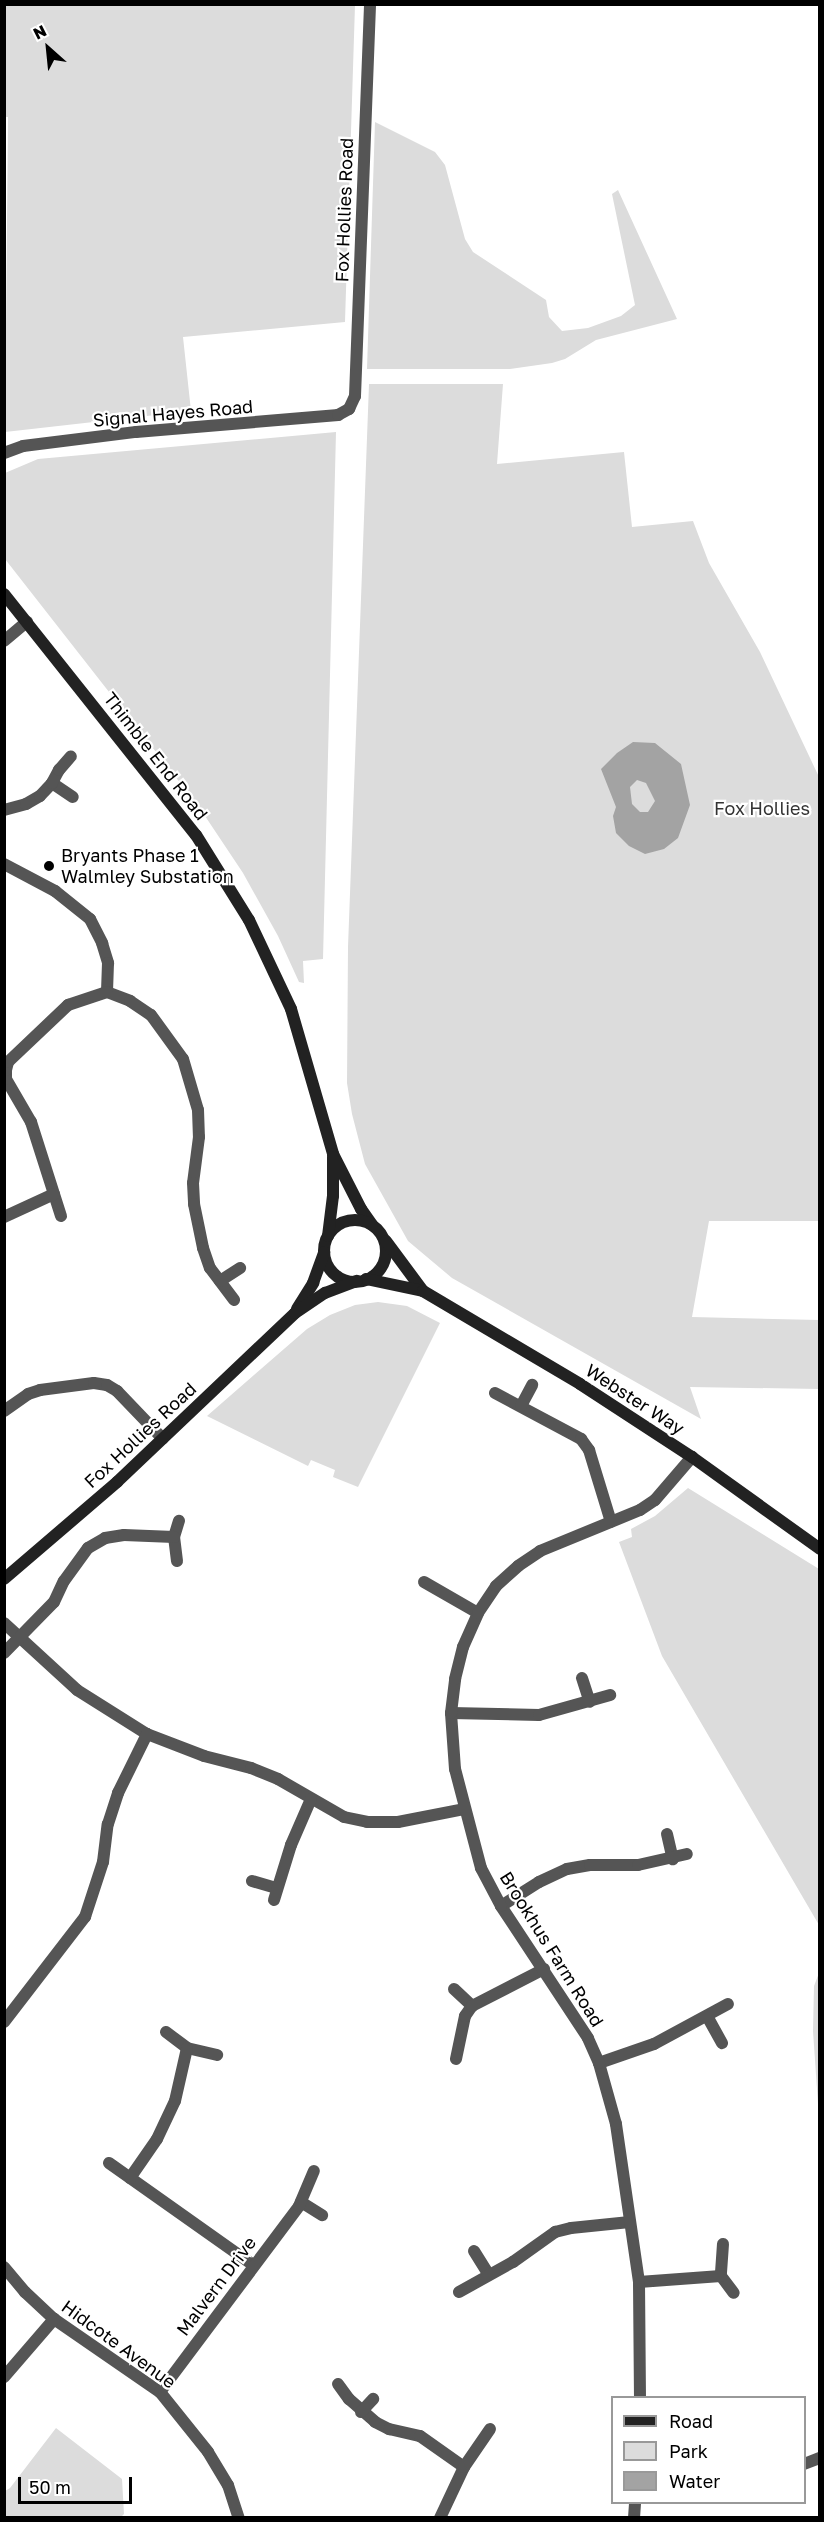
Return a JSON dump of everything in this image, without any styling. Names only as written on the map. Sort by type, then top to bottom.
[{"type":"street","name":"Fox Hollies Road","points":[[345,413],[355,396],[370,4]]},
{"type":"street","name":"Signal Hayes Road","points":[[4,453],[23,446],[136,432],[250,424],[345,413]]},
{"type":"street","name":"Thimble End Road","points":[[4,594],[196,835],[249,920],[291,1009],[333,1154],[361,1209],[372,1225]]},
{"type":"street","points":[[4,641],[27,622]]},
{"type":"street","points":[[4,810],[26,804],[40,796],[71,756]]},
{"type":"street","points":[[52,783],[73,797]]},
{"type":"street","points":[[4,864],[55,891],[90,919],[102,943],[108,963],[107,992]]},
{"type":"street","points":[[61,1216],[31,1122],[6,1079],[8,1062],[68,1005],[107,992],[130,1001],[151,1015],[178,1051],[192,1083],[198,1110],[199,1137],[192,1183],[194,1204],[205,1257],[234,1300]]},
{"type":"street","name":"Thimble End Road","points":[[328,1237],[333,1196],[333,1154]]},
{"type":"street","points":[[4,1217],[54,1194]]},
{"type":"street","points":[[359,1220],[372,1225],[382,1236],[386,1251],[382,1265],[361,1280],[344,1279],[334,1273],[327,1262],[324,1251],[328,1237],[334,1229],[346,1221],[359,1220]]},
{"type":"street","name":"Webster Way","points":[[382,1236],[423,1291]]},
{"type":"street","name":"Fox Hollies Road","points":[[295,1313],[313,1283],[324,1251]]},
{"type":"street","points":[[220,1281],[240,1268]]},
{"type":"street","name":"Fox Hollies Road","points":[[4,1579],[163,1439],[295,1313],[325,1293],[361,1280]]},
{"type":"street","name":"Webster Way","points":[[361,1280],[423,1291],[580,1384],[692,1457],[819,1549]]},
{"type":"street","points":[[4,1411],[28,1394],[40,1390],[94,1383],[107,1385],[117,1391],[163,1439]]},
{"type":"street","points":[[521,1406],[532,1385]]},
{"type":"street","points":[[495,1393],[581,1439],[589,1450],[611,1522]]},
{"type":"street","name":"Brookhus Farm Road","points":[[640,2396],[639,2282],[616,2124],[599,2063],[588,2038],[501,1906],[481,1868],[464,1809],[452,1751],[451,1713],[455,1679],[463,1647],[478,1613],[496,1586],[518,1566],[540,1551],[640,1510],[655,1500],[692,1457]]},
{"type":"street","points":[[177,1561],[174,1537],[179,1521]]},
{"type":"street","points":[[4,1653],[54,1602],[64,1581],[88,1548],[105,1538],[124,1535],[174,1537]]},
{"type":"street","points":[[424,1582],[478,1613]]},
{"type":"street","points":[[4,1623],[77,1690],[147,1734],[204,1756],[251,1767],[278,1779],[344,1816],[367,1822],[413,1820],[464,1809]]},
{"type":"street","points":[[582,1678],[591,1702]]},
{"type":"street","points":[[451,1713],[539,1715],[610,1695]]},
{"type":"street","points":[[4,2022],[85,1917],[103,1862],[108,1824],[118,1793],[147,1734]]},
{"type":"street","points":[[252,1881],[276,1894],[300,1820],[311,1799]]},
{"type":"street","points":[[667,1834],[673,1859]]},
{"type":"street","points":[[501,1906],[539,1882],[567,1869],[590,1865],[638,1865],[673,1859],[687,1854]]},
{"type":"street","points":[[456,2059],[465,2016],[472,2006],[544,1969]]},
{"type":"street","points":[[454,1989],[472,2006]]},
{"type":"street","points":[[599,2063],[654,2044],[728,2004]]},
{"type":"street","points":[[707,2016],[722,2043]]},
{"type":"street","points":[[166,2032],[187,2048],[217,2055]]},
{"type":"street","points":[[130,2178],[157,2139],[175,2101],[187,2048]]},
{"type":"street","points":[[109,2163],[253,2265]]},
{"type":"street","name":"Malvern Drive","points":[[160,2392],[301,2202],[314,2171]]},
{"type":"street","points":[[301,2202],[321,2215]]},
{"type":"street","points":[[459,2292],[555,2232],[571,2228],[630,2222]]},
{"type":"street","points":[[723,2244],[721,2276],[734,2293]]},
{"type":"street","points":[[474,2251],[489,2275]]},
{"type":"street","name":"Hidcote Avenue","points":[[4,2267],[25,2292],[54,2319],[160,2392],[208,2452],[228,2485],[239,2517]]},
{"type":"street","points":[[639,2282],[721,2276]]},
{"type":"street","points":[[4,2377],[54,2319]]},
{"type":"street","points":[[338,2384],[361,2412],[389,2429],[420,2436],[464,2467]]},
{"type":"street","points":[[361,2412],[373,2399]]},
{"type":"street","points":[[440,2517],[464,2467],[490,2429]]},
{"type":"green space","points":[[5,4],[355,5],[345,322],[183,337],[191,411],[5,432],[8,117],[4,117]]},
{"type":"green space","points":[[375,122],[435,152],[445,165],[465,239],[473,252],[546,300],[549,317],[562,331],[588,328],[621,316],[635,305],[612,194],[618,190],[677,319],[596,340],[565,359],[552,363],[510,369],[367,369]]},
{"type":"green space","name":"Fox Hollies","points":[[369,384],[503,384],[497,464],[624,452],[632,527],[693,521],[709,563],[760,652],[819,777],[819,1221],[709,1221],[692,1317],[819,1320],[819,1389],[690,1387],[701,1419],[452,1278],[408,1241],[365,1164],[352,1114],[347,1083],[348,947]]},
{"type":"green space","points":[[336,432],[323,959],[303,961],[304,983],[299,982],[278,936],[243,873],[199,807],[5,559],[5,473],[38,459]]},
{"type":"green space","points":[[378,1302],[407,1306],[440,1323],[358,1487],[333,1477],[335,1470],[311,1460],[308,1466],[207,1416],[307,1329],[330,1315],[355,1305]]},
{"type":"green space","points":[[688,1488],[819,1569],[819,1925],[662,1656],[619,1542],[632,1537],[631,1529],[655,1516]]},
{"type":"green space","points":[[819,1973],[819,2118],[813,2031],[814,1986]]},
{"type":"green space","points":[[56,2428],[122,2479],[124,2514],[121,2517],[5,2517],[5,2491],[10,2488]]},
{"type":"water","points":[[633,742],[655,743],[681,764],[690,805],[678,838],[664,849],[645,854],[629,846],[616,833],[613,816],[616,807],[601,769],[617,753]],"holes":[[[637,780],[646,783],[655,801],[648,812],[640,812],[632,804],[630,787]]]},
{"type":"place","name":"Bryants Phase 1 Walmley Substation","points":[[49,866]]}]
